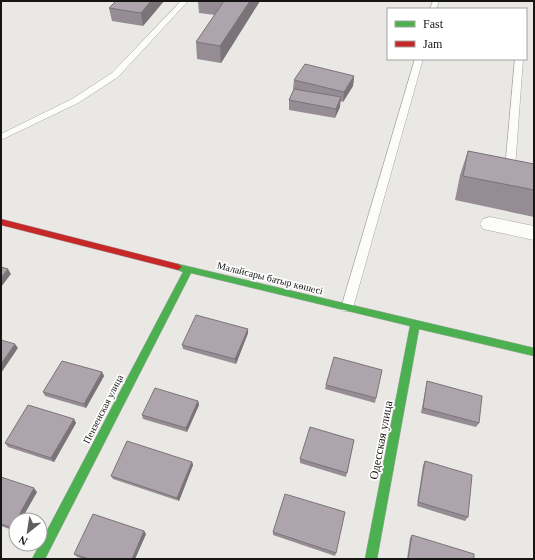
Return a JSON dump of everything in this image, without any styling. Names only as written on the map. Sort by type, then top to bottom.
[{"type":"main road","name":"Малайсары батыр көшесі","points":[[1,222],[188,270],[534,352]]},
{"type":"main road","name":"Пензенская улица","points":[[38,559],[188,270]]},
{"type":"main road","name":"Одесская улица","points":[[371,559],[415,325]]},
{"type":"street","points":[[490,224],[534,233]]},
{"type":"lane","points":[[1,137],[75,101],[115,75],[185,1]]},
{"type":"lane","points":[[347,308],[419,60]]},
{"type":"lane","points":[[519,60],[510,170],[534,175]]},
{"type":"building","points":[[116,1],[151,1],[141,13],[109,8]]},
{"type":"building","points":[[224,1],[250,1],[220,46],[196,42]]},
{"type":"building","points":[[305,64],[354,76],[344,92],[294,80]]},
{"type":"building","points":[[294,89],[341,97],[336,109],[289,100]]},
{"type":"building","points":[[468,151],[534,164],[534,190],[463,176]]},
{"type":"building","points":[[1,267],[8,269],[1,278]]},
{"type":"building","points":[[196,315],[248,329],[235,359],[182,345]]},
{"type":"building","points":[[1,340],[15,344],[1,364]]},
{"type":"building","points":[[334,357],[382,370],[376,398],[326,385]]},
{"type":"building","points":[[62,361],[102,372],[84,404],[43,392]]},
{"type":"building","points":[[427,381],[482,396],[479,423],[423,408]]},
{"type":"building","points":[[155,388],[198,401],[186,428],[142,415]]},
{"type":"building","points":[[28,405],[74,419],[51,458],[5,443]]},
{"type":"building","points":[[310,427],[354,440],[347,473],[300,459]]},
{"type":"building","points":[[127,441],[192,462],[177,498],[111,476]]},
{"type":"building","points":[[425,461],[472,475],[468,517],[418,502]]},
{"type":"building","points":[[1,477],[34,488],[21,512],[8,512],[8,527],[1,524]]},
{"type":"building","points":[[285,494],[345,512],[336,553],[273,532]]},
{"type":"building","points":[[93,514],[144,531],[132,559],[89,559],[74,554]]},
{"type":"building","points":[[412,535],[474,554],[474,559],[408,559]]},
{"type":"traffic: fast","points":[[178,267],[534,352]]},
{"type":"traffic: fast","points":[[38,559],[188,270]]},
{"type":"traffic: fast","points":[[371,559],[415,325]]},
{"type":"traffic: jam","points":[[1,222],[178,267]]}]
